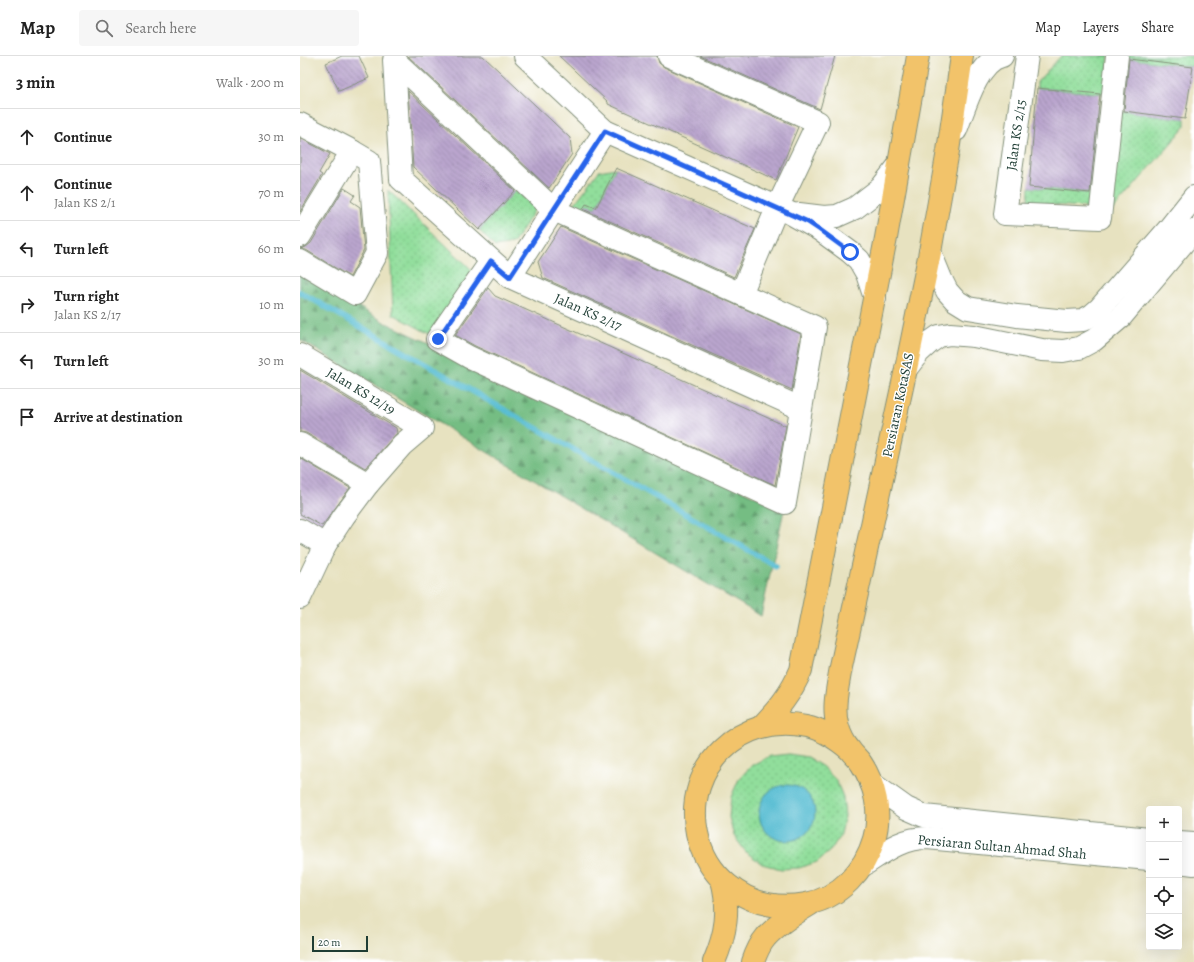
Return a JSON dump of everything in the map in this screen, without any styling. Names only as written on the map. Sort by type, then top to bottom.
[{"type":"main road","name":"Persiaran KotaSAS","points":[[761,727],[780,707],[796,683],[801,670],[875,298],[918,56]]},
{"type":"main road","name":"Persiaran KotaSAS","points":[[850,750],[838,727],[835,709],[841,668],[930,252],[948,151],[962,56]]},
{"type":"main road","name":"Persiaran KotaSAS","points":[[776,724],[808,726],[837,739],[850,750],[860,762],[868,775],[874,790],[877,806],[877,822],[875,837],[870,852],[852,879],[840,889],[811,903],[796,906],[780,906],[764,904],[749,898],[722,880],[704,855],[698,840],[695,824],[695,808],[697,792],[702,777],[710,763],[720,751],[732,741],[761,727],[776,724]]},
{"type":"main road","name":"Persiaran KotaSAS","points":[[714,962],[720,949],[726,918],[727,905],[722,880]]},
{"type":"main road","name":"Persiaran KotaSAS","points":[[753,962],[759,948],[766,938],[785,920],[811,903]]},
{"type":"street","points":[[525,56],[605,131],[784,211],[820,230],[859,260],[867,274],[875,298]]},
{"type":"street","points":[[669,56],[818,122],[784,211],[741,294]]},
{"type":"street","points":[[948,151],[972,86],[987,64],[1002,56]]},
{"type":"street","name":"Jalan KS 2/15","points":[[1027,56],[1005,214],[1100,218],[1117,56]]},
{"type":"street","name":"Jalan KS 2/17","points":[[554,210],[394,60],[401,179],[491,261],[510,277],[800,408]]},
{"type":"street","points":[[300,124],[369,161],[377,253],[355,294],[300,261]]},
{"type":"street","points":[[510,277],[605,131]]},
{"type":"street","points":[[300,236],[352,152]]},
{"type":"street","points":[[784,211],[824,217],[837,216],[855,208],[881,188],[899,165]]},
{"type":"street","points":[[930,252],[947,291],[955,300],[968,308],[1017,316],[1067,321],[1083,320],[1100,308],[1167,231],[1194,197]]},
{"type":"street","points":[[491,261],[438,339],[469,357],[785,503],[815,327],[554,210]]},
{"type":"street","points":[[906,369],[928,343],[939,336],[950,334],[974,336],[1042,350],[1063,351],[1079,348],[1094,340],[1121,317],[1194,230]]},
{"type":"street","name":"Jalan KS 12/19","points":[[300,355],[422,428],[402,445],[368,484]]},
{"type":"street","points":[[300,444],[368,484],[325,544],[300,598]]},
{"type":"street","points":[[300,530],[325,544]]},
{"type":"street","name":"Persiaran Sultan Ahmad Shah","points":[[871,783],[906,808],[924,816],[1146,839]]},
{"type":"street","name":"Persiaran Sultan Ahmad Shah","points":[[862,866],[898,844],[917,838],[1146,859]]},
{"type":"street","points":[[1182,842],[1194,843]]},
{"type":"street","points":[[1182,862],[1194,864]]},
{"type":"green space","points":[[1061,56],[1109,56],[1106,94],[1037,88],[1037,82]]},
{"type":"green space","points":[[1122,56],[1194,56],[1193,67],[1122,58]]},
{"type":"green space","points":[[1116,110],[1185,119],[1185,127],[1114,209],[1107,209]]},
{"type":"green space","points":[[616,168],[596,208],[586,204],[581,214],[570,210],[599,171]]},
{"type":"green space","points":[[1029,187],[1098,194],[1097,208],[1028,203]]},
{"type":"green space","points":[[517,189],[537,207],[513,244],[495,247],[479,230]]},
{"type":"green space","points":[[388,190],[473,271],[433,336],[393,314]]},
{"type":"green space","points":[[300,272],[384,322],[784,510],[761,616],[300,340]]},
{"type":"green space","points":[[789,754],[807,757],[823,767],[836,780],[843,797],[845,816],[841,834],[831,850],[817,862],[799,868],[781,869],[762,864],[746,852],[734,836],[729,817],[731,797],[739,779],[752,765],[770,756]],"holes":[[[814,818],[805,833],[789,840]]]},
{"type":"water","points":[[787,785],[798,787],[807,793],[813,802],[815,813],[813,824],[807,833],[798,839],[787,841],[776,839],[767,833],[761,824],[759,813],[761,802],[767,793],[776,787]]},
{"type":"building","points":[[342,56],[359,56],[369,78],[339,91],[326,63]]},
{"type":"building","points":[[408,56],[483,56],[570,138],[572,154],[549,188]]},
{"type":"building","points":[[559,56],[657,56],[659,63],[664,67],[798,127],[776,180],[608,104],[608,102]]},
{"type":"building","points":[[700,56],[835,56],[820,109]]},
{"type":"building","points":[[1129,59],[1193,67],[1185,119],[1124,111]]},
{"type":"building","points":[[1037,88],[1100,94],[1090,193],[1029,187]]},
{"type":"building","points":[[408,91],[515,191],[479,230],[413,167]]},
{"type":"building","points":[[300,138],[330,154],[319,173],[322,175],[300,212]]},
{"type":"building","points":[[616,168],[755,229],[734,277],[583,209],[586,204],[596,208]]},
{"type":"building","points":[[344,188],[355,195],[351,201],[360,207],[364,250],[350,277],[306,250],[300,249],[311,243]]},
{"type":"building","points":[[561,227],[801,334],[792,390],[543,278],[538,262]]},
{"type":"building","points":[[488,288],[495,296],[786,426],[775,485],[475,346],[455,335]]},
{"type":"building","points":[[300,370],[396,428],[397,433],[365,468],[306,433],[300,432]]},
{"type":"building","points":[[300,458],[350,488],[322,526],[300,514]]},
{"type":"waterway","points":[[300,292],[776,566]]},
{"type":"route","points":[[438,339],[491,261],[510,277],[605,131],[790,213],[808,222],[850,252]]}]
